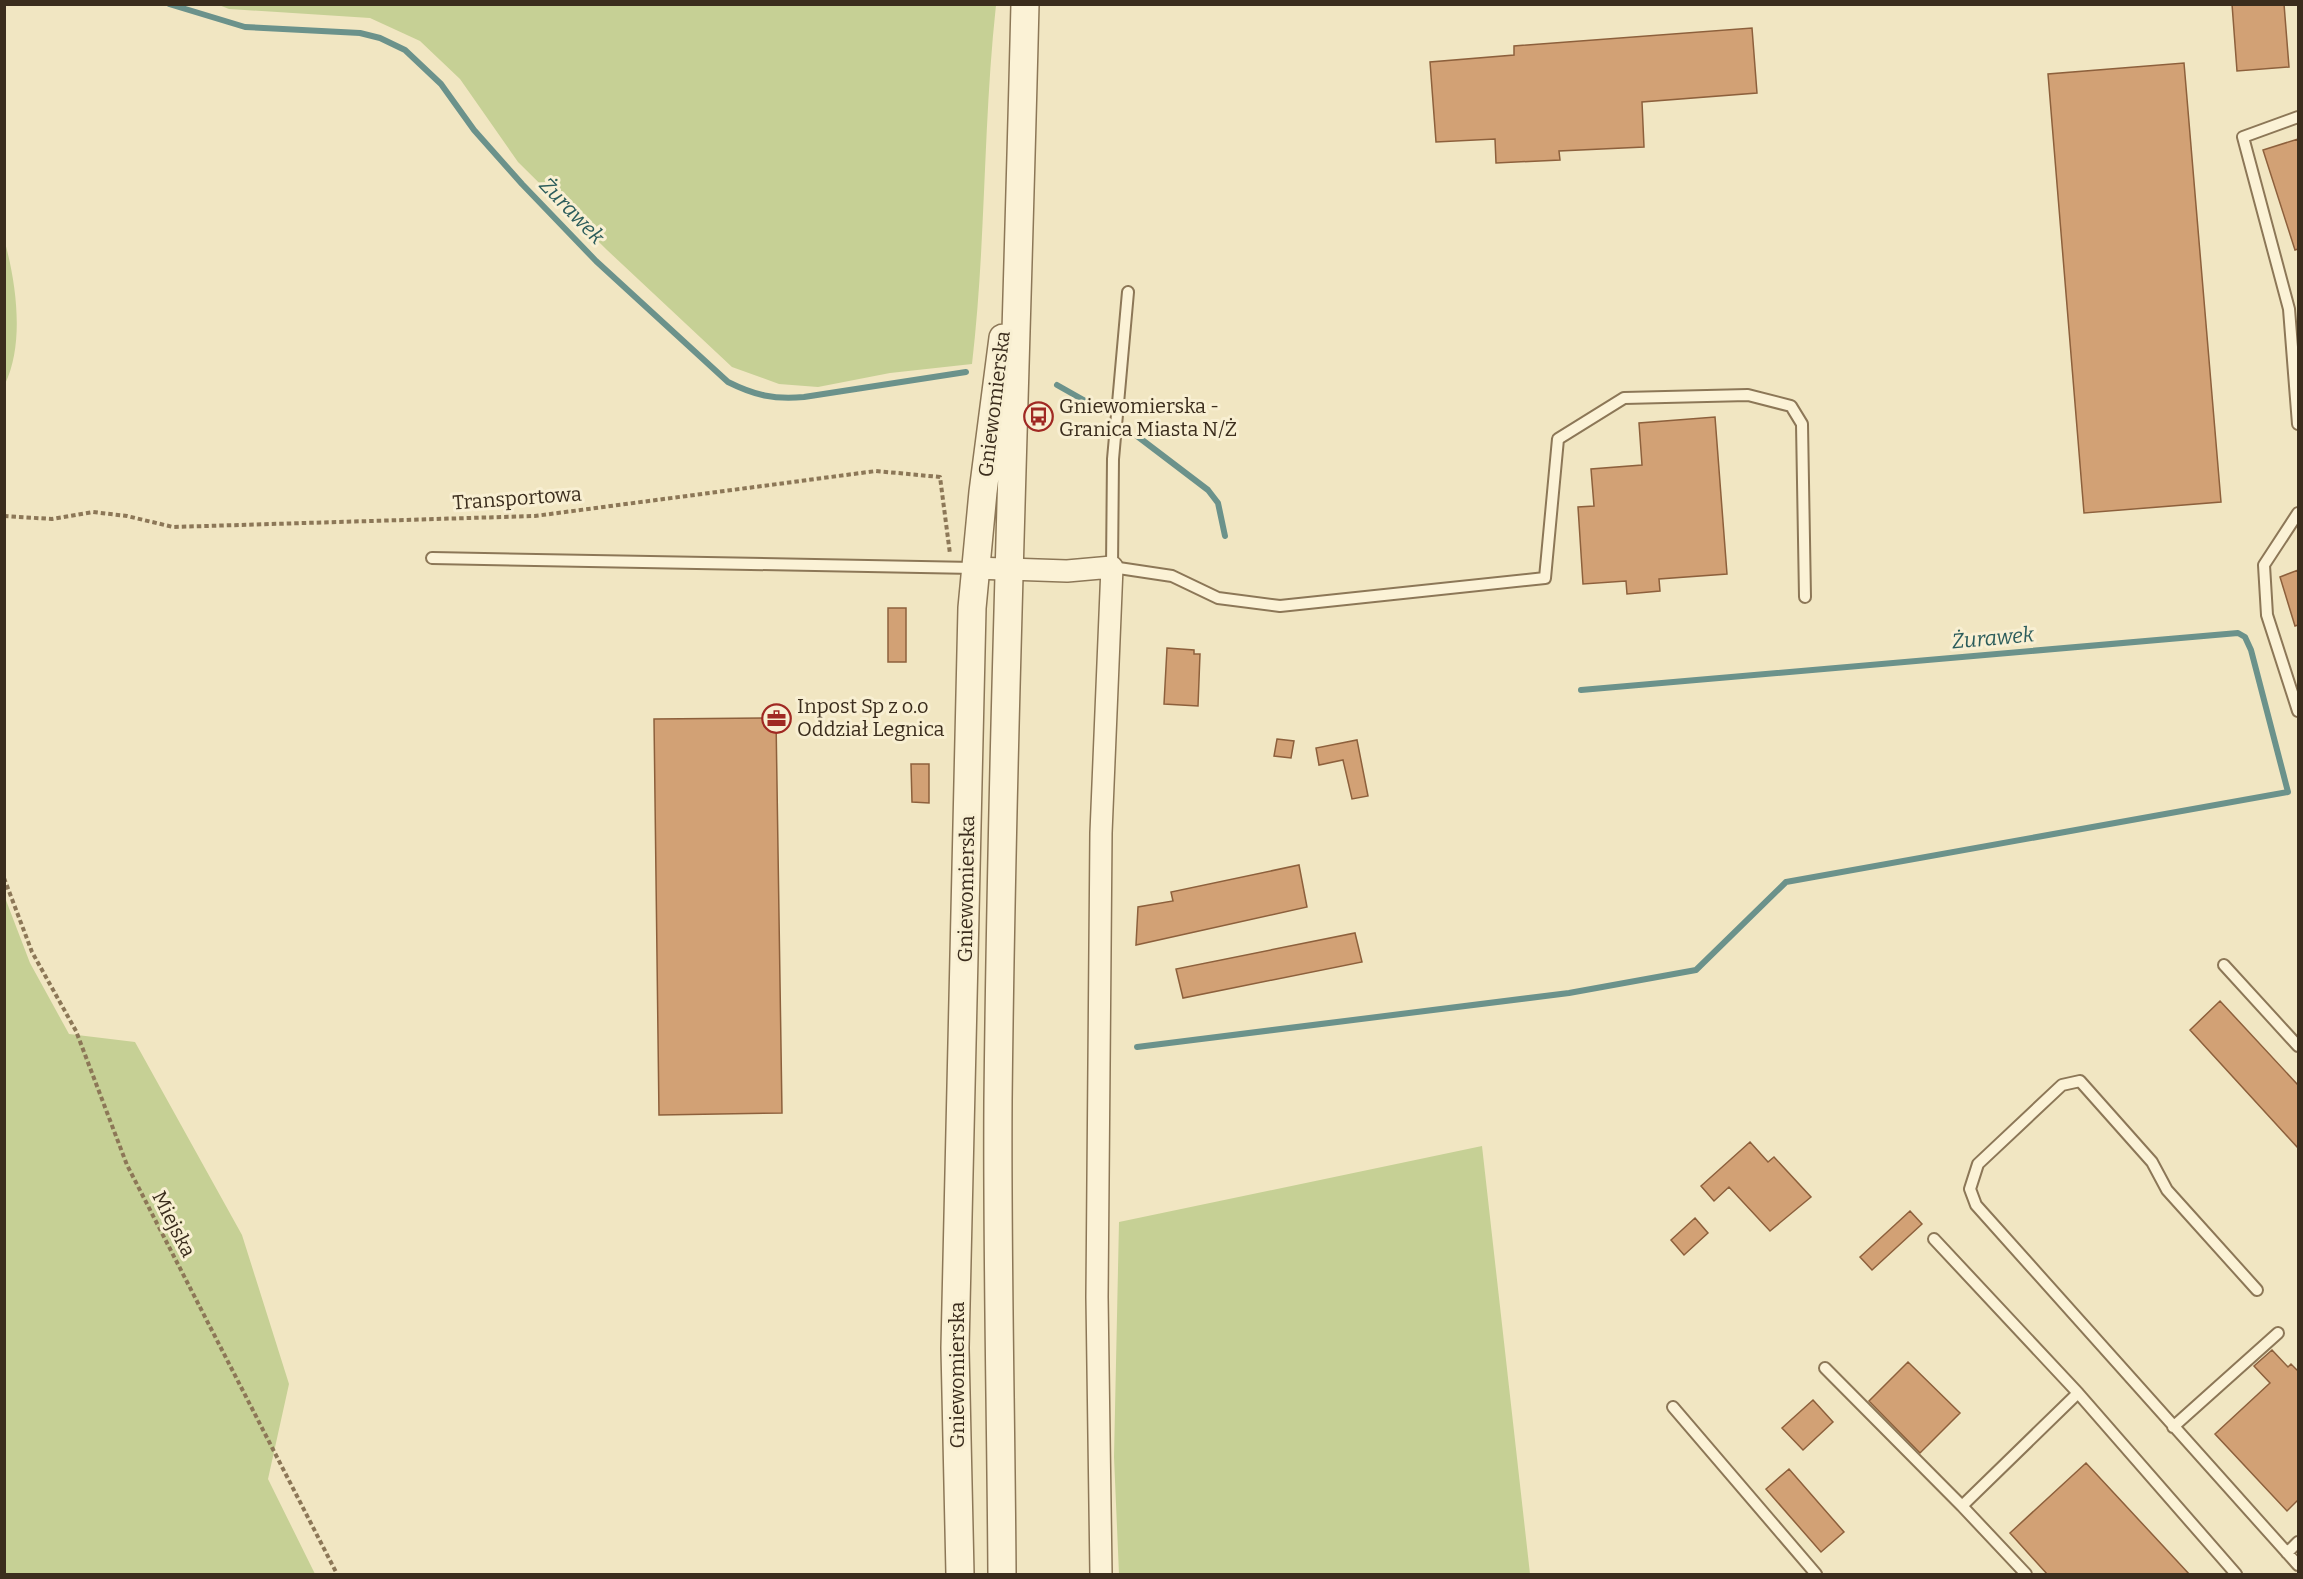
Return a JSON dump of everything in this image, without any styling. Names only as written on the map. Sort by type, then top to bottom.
[{"type":"street","name":"Gniewomierska","points":[[1002,1575],[998,1104],[1009,571],[1013,510],[1025,4]]},
{"type":"street","name":"Gniewomierska","points":[[960,1575],[955,1348],[963,567],[1020,206]]},
{"type":"street","points":[[963,567],[1009,571],[1067,571],[1112,567],[1101,857],[1097,1297],[1101,1575]]},
{"type":"lane","points":[[2298,117],[2243,137],[2294,321],[2298,424]]},
{"type":"lane","points":[[1128,292],[1113,459],[1112,567],[1172,576],[1218,598],[1280,606],[1545,578],[1558,439],[1624,398],[1748,395],[1791,406],[1802,424],[1805,597]]},
{"type":"lane","points":[[2298,513],[2264,565],[2267,615],[2298,711]]},
{"type":"lane","points":[[432,558],[963,567]]},
{"type":"lane","points":[[2224,966],[2298,1046]]},
{"type":"lane","points":[[2257,1290],[2167,1190],[2152,1162],[2080,1081],[2062,1085],[1978,1164],[1970,1189],[1976,1205],[2173,1428],[2298,1565]]},
{"type":"lane","points":[[1934,1239],[2078,1393],[2236,1575]]},
{"type":"lane","points":[[2173,1428],[2278,1333]]},
{"type":"lane","points":[[1825,1368],[1962,1506],[2026,1575]]},
{"type":"lane","points":[[1962,1506],[2078,1393]]},
{"type":"lane","points":[[1673,1407],[1816,1575]]},
{"type":"lane","points":[[2287,1552],[2298,1542]]},
{"type":"path","name":"Transportowa","points":[[4,516],[52,519],[93,512],[127,516],[173,527],[535,516],[876,471],[940,477],[963,567]]},
{"type":"path","name":"Miejska","points":[[4,878],[32,952],[76,1031],[127,1165],[337,1575]]},
{"type":"green space","points":[[219,5],[996,5],[977,319],[972,364],[890,373],[818,387],[779,384],[732,367],[607,250],[518,162],[460,79],[420,41],[370,18],[229,9]]},
{"type":"green space","points":[[4,239],[15,293],[17,331],[11,368],[5,384]]},
{"type":"green space","points":[[4,895],[30,963],[69,1034],[135,1042],[242,1235],[289,1384],[268,1479],[315,1574],[5,1574]]},
{"type":"green space","points":[[1482,1146],[1530,1574],[1119,1574],[1114,1457],[1119,1222]]},
{"type":"building","points":[[2232,4],[2284,4],[2289,67],[2237,71]]},
{"type":"building","points":[[1752,28],[1757,93],[1642,102],[1644,147],[1559,151],[1560,160],[1496,163],[1495,139],[1436,142],[1430,62],[1514,55],[1514,46]]},
{"type":"building","points":[[2184,63],[2221,502],[2084,513],[2048,74]]},
{"type":"building","points":[[2298,139],[2298,249],[2295,250],[2263,150]]},
{"type":"building","points":[[1715,417],[1727,574],[1659,579],[1660,591],[1627,594],[1626,581],[1583,584],[1578,507],[1594,506],[1591,469],[1642,465],[1639,423]]},
{"type":"building","points":[[2298,570],[2298,625],[2295,626],[2280,577]]},
{"type":"building","points":[[888,608],[906,608],[906,662],[888,662]]},
{"type":"building","points":[[1167,648],[1194,650],[1194,654],[1200,654],[1198,706],[1164,704]]},
{"type":"building","points":[[776,718],[782,1113],[659,1115],[654,719]]},
{"type":"building","points":[[1277,739],[1294,741],[1291,758],[1274,756]]},
{"type":"building","points":[[1357,740],[1368,796],[1352,799],[1343,760],[1319,765],[1316,748]]},
{"type":"building","points":[[911,764],[929,764],[929,803],[912,802]]},
{"type":"building","points":[[1299,865],[1307,907],[1136,945],[1138,907],[1173,901],[1171,892]]},
{"type":"building","points":[[1355,933],[1362,962],[1183,998],[1176,969]]},
{"type":"building","points":[[2220,1001],[2298,1085],[2298,1148],[2190,1030]]},
{"type":"building","points":[[1750,1142],[1768,1162],[1774,1157],[1811,1197],[1770,1231],[1729,1187],[1714,1201],[1701,1186]]},
{"type":"building","points":[[1910,1211],[1922,1224],[1872,1270],[1860,1257]]},
{"type":"building","points":[[1695,1218],[1708,1233],[1684,1255],[1671,1240]]},
{"type":"building","points":[[2272,1350],[2288,1367],[2291,1364],[2298,1371],[2298,1500],[2287,1511],[2215,1434],[2270,1383],[2254,1366]]},
{"type":"building","points":[[1908,1362],[1960,1413],[1920,1453],[1869,1401]]},
{"type":"building","points":[[1813,1400],[1833,1422],[1803,1450],[1782,1428]]},
{"type":"building","points":[[2086,1463],[2190,1575],[2048,1575],[2010,1533]]},
{"type":"building","points":[[1789,1469],[1844,1532],[1821,1552],[1766,1489]]},
{"type":"waterway","name":"Żurawek","points":[[169,4],[245,27],[360,33],[380,38],[405,50],[441,84],[474,130],[596,261],[728,382],[764,396],[793,398],[966,372]]},
{"type":"waterway","name":"Żurawek","points":[[1057,385],[1103,411]]},
{"type":"waterway","name":"Żurawek","points":[[1137,436],[1208,490],[1218,503],[1225,536]]},
{"type":"waterway","points":[[1137,1047],[1569,993],[1696,970],[1786,882],[2288,792],[2251,650],[2245,637],[2238,633],[1581,690]]},
{"type":"place","name":"Gniewomierska - Granica Miasta N/Ż","points":[[1038,417]]},
{"type":"place","name":"Inpost Sp z o.o Oddział Legnica","points":[[776,718]]}]
